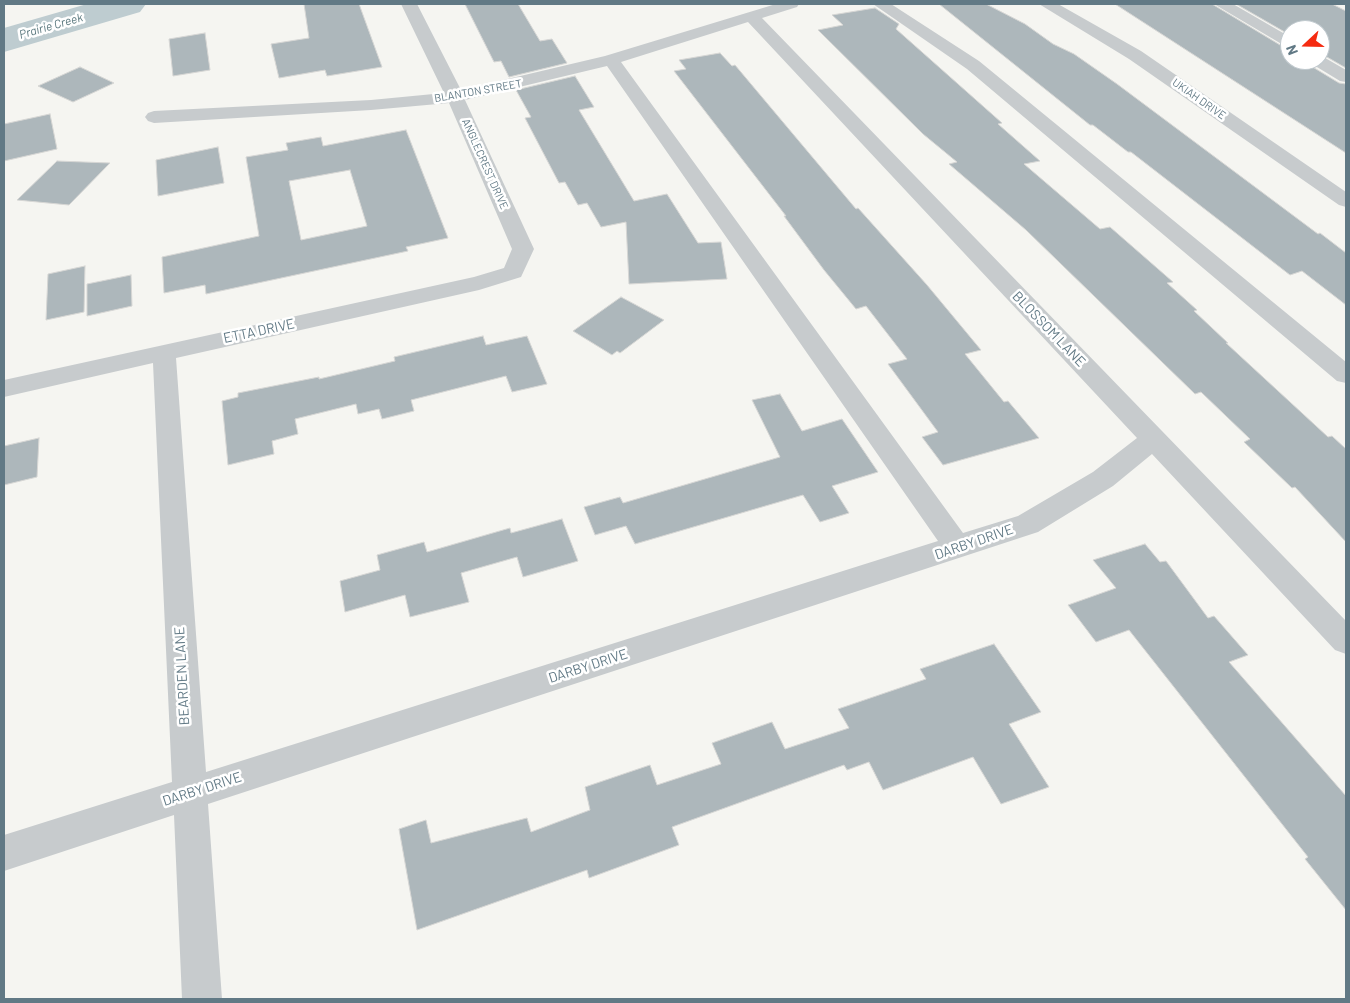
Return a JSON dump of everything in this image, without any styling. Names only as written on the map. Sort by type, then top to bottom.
[{"type":"street","name":"ANGLECREST DRIVE","points":[[409,4],[455,97],[523,249],[513,272]]},
{"type":"street","name":"BLANTON STREET","points":[[154,117],[371,105],[455,97],[543,78],[611,60],[791,4]]},
{"type":"street","points":[[881,4],[973,65],[1346,375]]},
{"type":"street","name":"UKIAH DRIVE","points":[[1047,4],[1135,55],[1346,201]]},
{"type":"street","points":[[1222,4],[1280,38]]},
{"type":"street","name":"BLOSSOM LANE","points":[[752,17],[1346,641]]},
{"type":"street","points":[[611,60],[958,548]]},
{"type":"street","points":[[1330,67],[1346,77]]},
{"type":"street","name":"ETTA DRIVE","points":[[4,388],[479,283],[513,272]]},
{"type":"street","name":"BEARDEN LANE","points":[[164,352],[202,999]]},
{"type":"street","name":"DARBY DRIVE","points":[[4,853],[1028,524],[1103,479],[1153,439]]},
{"type":"building","points":[[304,4],[359,4],[382,67],[327,76],[325,70],[279,78],[271,44],[309,38]]},
{"type":"building","points":[[465,4],[518,4],[540,41],[552,39],[567,63],[509,77],[501,61],[494,62]]},
{"type":"building","points":[[939,4],[986,4],[1025,24],[1053,44],[1074,54],[1117,84],[1318,234],[1320,233],[1346,253],[1346,305],[1302,271],[1290,275],[1131,152],[1128,152],[1093,125],[1090,125]]},
{"type":"building","points":[[1115,4],[1212,4],[1280,45],[1280,70],[1318,70],[1339,83],[1346,84],[1346,153]]},
{"type":"building","points":[[1236,4],[1332,4],[1346,11],[1346,68],[1330,59],[1330,20],[1280,20],[1280,29]]},
{"type":"building","points":[[875,8],[899,24],[896,29],[1002,123],[998,124],[1040,161],[1024,164],[1100,229],[1110,227],[1173,282],[1167,283],[1197,310],[1194,311],[1228,343],[1226,343],[1328,437],[1332,436],[1346,449],[1346,542],[1295,487],[1292,488],[1244,442],[1250,439],[1201,392],[1195,394],[1026,230],[949,164],[957,162],[923,134],[818,30],[843,25],[832,15]]},
{"type":"building","points":[[205,33],[210,70],[173,76],[169,39]]},
{"type":"building","points":[[720,53],[732,66],[735,65],[856,209],[858,208],[927,285],[981,350],[965,354],[1004,402],[1008,401],[1039,438],[943,465],[922,437],[938,432],[888,364],[907,359],[866,306],[856,309],[824,270],[784,216],[786,216],[674,71],[686,69],[679,60]]},
{"type":"building","points":[[80,67],[114,83],[73,102],[38,86]]},
{"type":"building","points":[[575,76],[594,107],[579,110],[634,201],[667,194],[698,243],[721,242],[727,279],[629,284],[626,222],[601,227],[587,203],[578,205],[565,182],[559,183],[525,118],[531,117],[516,90]]},
{"type":"building","points":[[50,114],[57,149],[4,161],[4,124]]},
{"type":"building","points":[[406,130],[448,238],[406,247],[408,251],[206,294],[205,285],[164,293],[162,257],[259,236],[246,157],[288,150],[286,143],[321,137],[323,146]],"holes":[[[350,170],[367,226],[301,240],[289,181]]]},
{"type":"building","points":[[218,147],[224,183],[158,196],[156,160]]},
{"type":"building","points":[[57,161],[110,163],[69,205],[17,200]]},
{"type":"building","points":[[85,266],[84,312],[46,320],[48,274]]},
{"type":"building","points":[[131,275],[132,306],[87,316],[87,284]]},
{"type":"building","points":[[621,297],[664,320],[620,353],[617,351],[612,355],[573,331]]},
{"type":"building","points":[[483,336],[486,345],[527,336],[547,384],[512,392],[506,376],[411,400],[414,411],[382,419],[379,409],[358,414],[356,404],[295,419],[298,434],[272,441],[274,454],[228,465],[222,401],[238,397],[238,393],[319,377],[319,379],[395,361],[394,357]]},
{"type":"building","points":[[780,394],[802,431],[842,419],[878,472],[832,486],[849,513],[820,522],[803,495],[635,544],[626,526],[595,535],[584,507],[620,497],[623,503],[780,457],[752,400]]},
{"type":"building","points":[[39,438],[37,477],[4,485],[4,446]]},
{"type":"building","points":[[562,519],[578,561],[523,577],[517,557],[461,573],[469,602],[410,617],[405,595],[345,612],[340,581],[380,570],[377,555],[424,542],[427,552],[510,528],[511,533]]},
{"type":"building","points":[[1145,544],[1160,562],[1166,561],[1208,618],[1214,616],[1248,655],[1229,662],[1346,796],[1346,910],[1305,859],[1308,857],[1129,630],[1096,642],[1068,605],[1116,588],[1093,560]]},
{"type":"building","points":[[994,644],[1041,712],[1009,724],[1049,787],[1001,804],[973,757],[883,790],[869,762],[847,770],[844,765],[672,827],[679,845],[589,878],[587,870],[417,930],[399,829],[426,820],[431,843],[527,818],[531,832],[590,810],[585,787],[650,765],[657,785],[721,764],[712,743],[772,722],[785,749],[849,728],[838,709],[926,679],[920,669]]},
{"type":"waterway","name":"Prairie Creek","points":[[4,40],[127,4]]}]
